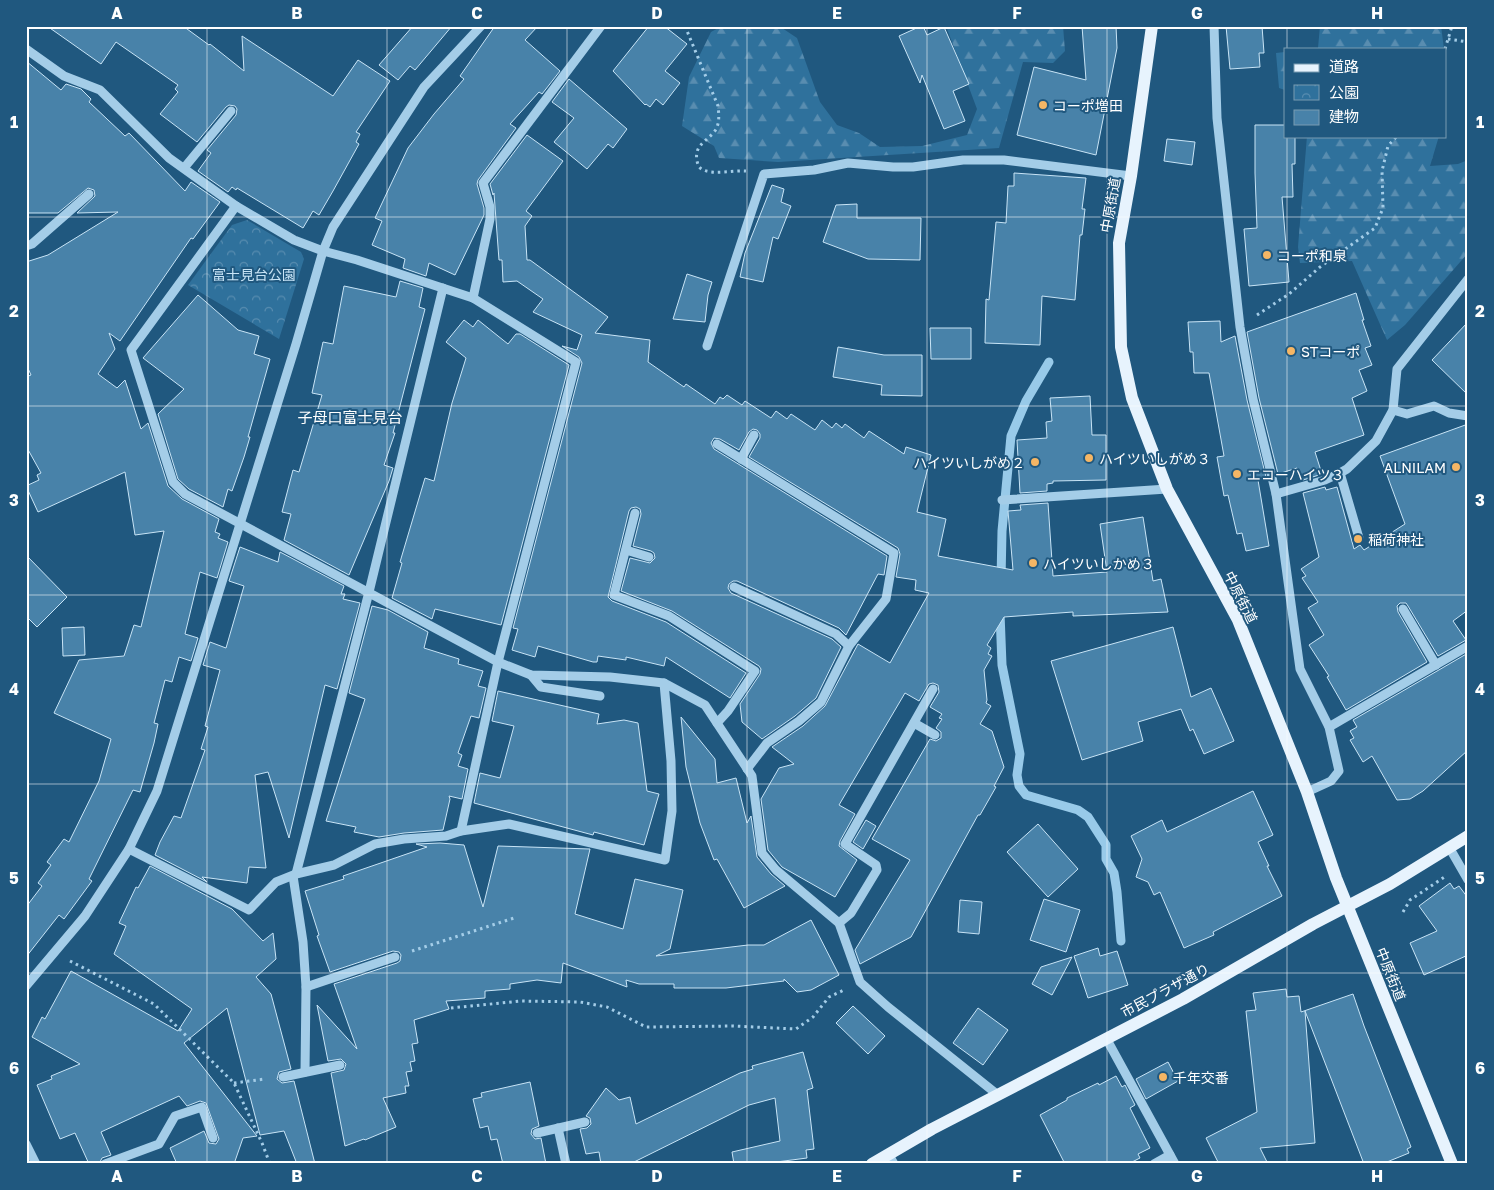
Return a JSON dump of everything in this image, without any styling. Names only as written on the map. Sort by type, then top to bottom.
[{"type":"main road","name":"中原街道","points":[[1152,26],[1131,176],[1119,244],[1121,347],[1132,398],[1167,489],[1238,620],[1307,792],[1336,878],[1452,1164]]},
{"type":"main road","name":"市民プラザ通り","points":[[872,1164],[891,1159],[932,1128],[1183,999],[1313,924],[1390,884],[1468,836]]},
{"type":"street","points":[[26,986],[85,916],[129,849],[157,792],[296,344],[322,251],[334,226],[424,87],[481,26]]},
{"type":"street","points":[[473,298],[490,219],[490,207],[483,183],[601,26]]},
{"type":"street","points":[[1214,26],[1217,118],[1240,326],[1253,399],[1276,494],[1300,669],[1329,727],[1339,771],[1331,781],[1307,792]]},
{"type":"street","points":[[26,49],[64,76],[100,90],[169,158],[236,206],[294,240],[322,251],[357,260],[473,298],[576,362],[498,662],[460,831]]},
{"type":"street","points":[[184,168],[231,111]]},
{"type":"street","points":[[707,346],[764,174],[814,170],[848,163],[913,167],[964,160],[1004,160],[1131,176]]},
{"type":"street","points":[[26,246],[32,244],[89,194]]},
{"type":"street","points":[[236,206],[131,350],[173,482],[185,494],[239,524],[498,662],[531,675],[610,677],[664,682],[705,705],[752,776],[762,853],[776,870],[839,924],[860,982],[888,1008],[998,1095]]},
{"type":"street","points":[[1276,494],[1325,480],[1340,473],[1347,469],[1376,441],[1393,410],[1397,369],[1468,279]]},
{"type":"street","points":[[305,1072],[306,987],[295,875],[368,592],[443,288]]},
{"type":"street","points":[[1393,410],[1407,414],[1434,406],[1449,413],[1468,416]]},
{"type":"street","points":[[741,458],[754,435]]},
{"type":"street","points":[[717,444],[894,553],[886,599],[849,646],[821,702],[799,721],[767,743],[747,769]]},
{"type":"street","points":[[1340,473],[1359,538]]},
{"type":"street","points":[[1002,500],[1167,489]]},
{"type":"street","points":[[635,513],[614,595],[669,616],[755,671],[728,711],[717,723]]},
{"type":"street","points":[[626,550],[649,557]]},
{"type":"street","points":[[734,587],[836,634],[849,646]]},
{"type":"street","points":[[1403,609],[1436,665]]},
{"type":"street","points":[[1329,727],[1468,646]]},
{"type":"street","points":[[531,675],[541,688],[600,696]]},
{"type":"street","points":[[129,849],[249,910],[276,882],[334,865],[375,844],[404,839],[446,836],[460,831],[509,824],[665,860],[672,811],[671,761],[664,682]]},
{"type":"street","points":[[839,924],[851,913],[877,870],[876,864],[845,844],[933,689]]},
{"type":"street","points":[[914,723],[935,735]]},
{"type":"street","points":[[1449,847],[1468,880]]},
{"type":"street","points":[[306,987],[395,957]]},
{"type":"street","points":[[1106,1038],[1175,1164]]},
{"type":"street","points":[[283,1077],[340,1065]]},
{"type":"street","points":[[105,1164],[160,1144],[175,1116],[202,1107],[213,1138]]},
{"type":"street","points":[[537,1133],[585,1122]]},
{"type":"street","points":[[558,1128],[566,1164]]},
{"type":"street","points":[[26,1144],[36,1164]]},
{"type":"street","points":[[1154,1164],[1170,1154]]},
{"type":"path","points":[[685,26],[718,106],[720,118],[714,132],[700,144],[696,153],[698,166],[702,170],[715,172],[738,170],[764,174]]},
{"type":"path","points":[[1445,48],[1452,26]]},
{"type":"path","points":[[1448,39],[1468,42]]},
{"type":"path","points":[[1240,326],[1288,294],[1320,267],[1375,228],[1383,208],[1382,171],[1388,146],[1395,138]]},
{"type":"path","points":[[1403,912],[1410,900],[1452,872],[1455,875],[1462,870]]},
{"type":"path","points":[[395,957],[514,918]]},
{"type":"path","points":[[54,953],[154,1004],[234,1082],[270,1164]]},
{"type":"path","points":[[451,1008],[521,1001],[580,1002],[607,1007],[646,1027],[733,1026],[796,1029],[813,1017],[829,997],[860,982]]},
{"type":"path","points":[[234,1082],[283,1077]]},
{"type":"green space","points":[[722,26],[779,26],[797,38],[820,102],[837,125],[859,133],[880,147],[922,146],[967,135],[977,109],[946,26],[1063,26],[1065,51],[1053,63],[1023,62],[999,148],[778,162],[719,158],[714,146],[682,126],[689,77],[711,32]]},
{"type":"green space","points":[[1320,26],[1441,26],[1444,48],[1318,48]]},
{"type":"green space","points":[[1284,52],[1284,90],[1279,88],[1276,53]]},
{"type":"green space","points":[[1307,138],[1438,138],[1430,166],[1458,164],[1468,160],[1468,253],[1405,325],[1387,340],[1352,261],[1300,263],[1298,247]]},
{"type":"green space","name":"富士見台公園","points":[[247,220],[301,252],[304,259],[279,339],[188,285],[232,225]]},
{"type":"building","points":[[47,26],[183,26],[210,44],[244,71],[242,36],[333,96],[358,60],[390,81],[356,132],[360,134],[356,142],[359,144],[319,215],[313,211],[303,228],[237,188],[236,190],[232,187],[228,192],[198,171],[211,153],[207,150],[236,115],[237,109],[235,106],[229,105],[226,107],[197,142],[160,114],[178,92],[175,89],[178,85],[116,42],[101,64]]},
{"type":"building","points":[[413,26],[452,26],[415,70],[410,66],[398,80],[379,65]]},
{"type":"building","points":[[495,26],[538,26],[525,40],[560,71],[542,94],[539,92],[510,124],[516,128],[478,180],[477,184],[484,208],[484,215],[455,275],[429,263],[426,276],[403,268],[405,259],[372,245],[382,221],[375,218],[408,148],[464,79],[460,76]]},
{"type":"building","points":[[649,26],[664,26],[687,44],[665,71],[680,83],[663,105],[656,99],[650,107],[645,105],[613,71]]},
{"type":"building","points":[[923,26],[927,35],[944,27],[969,84],[953,91],[965,121],[944,129],[922,75],[920,83],[899,36]]},
{"type":"building","points":[[1082,26],[1116,26],[1117,48],[1096,155],[1017,135],[1034,67],[1086,80]]},
{"type":"building","points":[[1226,26],[1262,26],[1264,53],[1259,53],[1260,67],[1230,69]]},
{"type":"building","points":[[26,61],[61,90],[66,84],[81,89],[91,99],[89,102],[125,136],[129,133],[185,191],[191,182],[220,202],[193,239],[191,238],[120,341],[109,333],[115,349],[98,374],[117,388],[125,380],[141,429],[148,423],[168,486],[182,499],[219,519],[215,532],[220,534],[218,538],[228,542],[217,578],[200,572],[185,634],[198,638],[191,661],[179,657],[172,682],[165,680],[154,723],[158,724],[154,743],[140,792],[133,790],[89,879],[92,881],[64,919],[59,915],[26,957],[26,907],[42,886],[38,883],[51,865],[47,862],[64,839],[69,842],[99,781],[111,739],[54,713],[79,660],[124,656],[134,625],[141,627],[164,531],[135,535],[125,472],[38,512],[26,486],[39,480],[37,475],[41,473],[26,446],[26,377],[31,375],[26,364],[26,262],[48,255],[118,212],[77,213],[95,196],[94,190],[88,188],[58,213],[27,213]]},
{"type":"building","points":[[569,79],[627,129],[613,148],[608,144],[587,169],[554,142],[574,118],[552,102]]},
{"type":"building","points":[[1255,125],[1284,125],[1284,138],[1295,138],[1295,164],[1292,164],[1293,197],[1282,197],[1289,282],[1249,286],[1244,229],[1257,228]]},
{"type":"building","points":[[527,135],[563,161],[526,211],[532,216],[525,226],[527,260],[530,260],[608,317],[595,333],[650,340],[648,362],[684,387],[686,384],[715,404],[720,397],[723,399],[727,395],[742,405],[745,401],[771,418],[776,411],[787,419],[791,414],[815,430],[822,420],[832,428],[836,423],[842,428],[845,424],[864,438],[869,431],[904,454],[906,447],[931,455],[917,512],[946,519],[938,556],[1013,570],[1008,511],[1021,510],[1020,505],[1048,503],[1053,576],[1107,572],[1100,524],[1143,517],[1153,581],[1161,579],[1168,612],[1073,616],[1073,612],[1004,617],[987,645],[991,648],[988,654],[992,656],[984,670],[986,703],[991,706],[980,724],[992,731],[1004,767],[994,786],[996,787],[980,815],[978,815],[911,937],[860,964],[855,950],[910,860],[872,839],[930,739],[936,741],[941,738],[941,732],[936,728],[942,719],[939,718],[942,714],[930,707],[939,692],[938,685],[929,684],[919,701],[905,693],[839,805],[855,814],[839,846],[857,860],[835,897],[782,867],[768,850],[761,799],[779,768],[794,764],[772,747],[803,726],[825,706],[858,644],[890,663],[929,593],[915,590],[916,580],[896,577],[900,554],[898,548],[749,457],[760,438],[757,430],[753,429],[749,432],[739,450],[720,439],[714,438],[711,443],[714,449],[887,556],[884,575],[878,574],[846,635],[839,628],[737,581],[729,584],[728,588],[731,593],[832,639],[841,647],[816,698],[795,716],[762,739],[742,722],[740,704],[760,674],[761,669],[759,666],[672,611],[621,591],[630,558],[650,563],[655,558],[654,553],[651,551],[633,546],[641,514],[640,509],[636,507],[631,508],[629,511],[608,597],[612,601],[666,622],[746,673],[730,698],[666,657],[664,666],[626,657],[626,660],[598,656],[597,662],[593,662],[538,646],[535,657],[512,650],[518,629],[513,628],[582,363],[579,357],[562,346],[577,350],[582,335],[533,312],[543,299],[517,281],[503,282],[502,260],[499,260],[494,193],[493,195],[490,184]]},
{"type":"building","points":[[1167,139],[1195,142],[1192,165],[1164,161]]},
{"type":"building","points":[[1014,173],[1086,178],[1082,209],[1085,209],[1082,235],[1080,235],[1075,300],[1042,296],[1040,345],[985,343],[986,299],[989,300],[996,222],[1006,223],[1008,186],[1014,186]]},
{"type":"building","points":[[772,185],[784,189],[781,202],[791,206],[778,239],[773,237],[763,282],[740,277],[745,253]]},
{"type":"building","points":[[857,204],[857,218],[921,218],[920,260],[868,259],[823,242],[836,205]]},
{"type":"building","points":[[687,274],[712,282],[708,295],[705,322],[673,319]]},
{"type":"building","points":[[400,281],[423,288],[419,307],[425,309],[393,433],[395,433],[384,465],[393,468],[349,575],[284,540],[291,514],[282,512],[293,470],[299,472],[322,395],[312,393],[323,342],[333,344],[344,286],[396,297]]},
{"type":"building","points":[[1356,293],[1364,320],[1362,320],[1371,346],[1365,348],[1372,365],[1359,370],[1367,391],[1352,398],[1364,435],[1315,452],[1322,474],[1300,481],[1297,468],[1278,474],[1259,398],[1247,332]]},
{"type":"building","points":[[198,295],[238,330],[259,336],[254,354],[270,359],[244,457],[232,491],[228,489],[223,507],[189,489],[178,479],[158,414],[184,389],[143,358]]},
{"type":"building","points":[[464,320],[473,327],[478,320],[508,344],[516,334],[520,334],[569,365],[501,625],[435,609],[432,619],[392,598],[402,563],[400,562],[425,478],[434,481],[452,403],[466,358],[446,342]]},
{"type":"building","points":[[1220,321],[1221,342],[1235,336],[1247,400],[1266,477],[1258,480],[1269,546],[1246,551],[1242,533],[1237,534],[1228,495],[1224,496],[1217,457],[1224,456],[1209,373],[1194,373],[1193,352],[1190,352],[1188,322]]},
{"type":"building","points":[[1468,322],[1468,395],[1432,360]]},
{"type":"building","points":[[930,328],[971,328],[971,359],[931,359]]},
{"type":"building","points":[[838,347],[884,355],[922,355],[922,396],[881,395],[882,385],[833,377]]},
{"type":"building","points":[[1090,396],[1092,435],[1106,435],[1106,480],[1053,481],[1053,483],[1047,484],[1047,491],[1020,493],[1017,440],[1047,438],[1046,422],[1052,421],[1050,398]]},
{"type":"building","points":[[1468,424],[1468,610],[1453,621],[1466,640],[1438,656],[1406,603],[1400,603],[1397,606],[1398,612],[1427,662],[1346,710],[1327,677],[1329,676],[1309,645],[1324,635],[1308,608],[1318,602],[1302,578],[1306,576],[1301,569],[1319,557],[1303,493],[1325,487],[1326,490],[1337,487],[1354,549],[1360,545],[1364,550],[1405,524],[1380,456]]},
{"type":"building","points":[[240,547],[278,562],[280,552],[344,586],[341,594],[345,594],[343,599],[360,603],[337,689],[325,685],[289,838],[268,772],[255,775],[266,868],[249,867],[247,883],[202,877],[207,882],[155,855],[174,816],[181,818],[205,750],[201,749],[208,727],[205,726],[220,670],[203,665],[210,642],[226,648],[244,586],[229,581]]},
{"type":"building","points":[[26,555],[67,597],[37,627],[26,616]]},
{"type":"building","points":[[372,606],[388,610],[428,632],[424,648],[459,659],[458,664],[483,671],[478,686],[486,688],[479,718],[471,716],[458,753],[462,755],[458,766],[468,769],[462,799],[449,796],[450,799],[443,830],[379,837],[354,832],[356,827],[326,821],[365,699],[349,693]]},
{"type":"building","points":[[84,627],[85,655],[63,656],[62,628]]},
{"type":"building","points":[[1173,627],[1191,697],[1211,688],[1234,741],[1204,754],[1193,729],[1190,731],[1181,709],[1138,722],[1143,741],[1082,760],[1051,661]]},
{"type":"building","points":[[1468,653],[1468,750],[1423,791],[1410,799],[1397,800],[1372,756],[1363,762],[1350,740],[1354,738],[1350,731],[1357,727],[1353,720]]},
{"type":"building","points":[[498,691],[599,714],[597,724],[624,720],[638,723],[647,791],[659,794],[644,845],[594,832],[593,835],[474,803],[480,773],[500,778],[514,726],[492,721]]},
{"type":"building","points":[[681,717],[715,759],[717,783],[736,778],[747,823],[751,816],[757,857],[771,874],[785,886],[744,908],[717,859],[714,860],[700,823],[686,767]]},
{"type":"building","points":[[1253,791],[1273,835],[1258,842],[1269,866],[1267,866],[1282,896],[1213,932],[1214,935],[1184,948],[1160,892],[1154,895],[1148,882],[1136,877],[1142,859],[1131,836],[1162,820],[1167,832]]},
{"type":"building","points":[[866,820],[876,826],[863,849],[853,842]]},
{"type":"building","points":[[1038,824],[1078,869],[1048,897],[1007,852]]},
{"type":"building","points":[[416,844],[464,845],[483,907],[498,846],[590,849],[575,914],[623,929],[635,879],[683,890],[670,949],[656,956],[748,945],[764,945],[811,920],[839,975],[811,990],[797,992],[784,979],[784,981],[726,988],[674,988],[674,984],[639,984],[626,980],[627,987],[563,963],[561,983],[537,980],[510,984],[510,989],[485,991],[485,998],[446,1001],[449,1009],[414,1020],[418,1043],[412,1044],[415,1061],[410,1062],[412,1071],[406,1072],[409,1086],[405,1086],[406,1093],[383,1098],[396,1127],[345,1146],[331,1073],[344,1070],[346,1064],[341,1059],[328,1061],[317,1005],[357,1049],[334,984],[397,963],[400,961],[401,955],[399,952],[393,951],[330,972],[317,936],[319,935],[305,891],[344,879],[343,876],[427,847]]},
{"type":"building","points":[[150,866],[232,909],[263,941],[273,933],[276,959],[256,977],[271,994],[291,1069],[279,1072],[277,1079],[282,1083],[294,1081],[315,1164],[297,1164],[284,1131],[260,1135],[227,1008],[184,1043],[257,1136],[243,1138],[234,1164],[177,1164],[170,1148],[204,1131],[209,1143],[216,1144],[219,1139],[206,1103],[200,1101],[187,1106],[179,1096],[101,1132],[111,1155],[102,1158],[99,1164],[89,1164],[75,1133],[60,1139],[37,1085],[52,1079],[51,1076],[80,1064],[32,1037],[42,1017],[45,1019],[71,971],[178,1031],[192,1009],[114,954],[126,926],[119,923],[136,887],[138,888]]},
{"type":"building","points":[[1450,883],[1454,889],[1459,886],[1468,898],[1468,955],[1424,975],[1410,943],[1437,931],[1419,906]]},
{"type":"building","points":[[1044,899],[1080,910],[1066,952],[1030,940]]},
{"type":"building","points":[[960,900],[982,902],[979,934],[958,932]]},
{"type":"building","points":[[1098,948],[1100,956],[1117,951],[1128,985],[1088,998],[1074,956]]},
{"type":"building","points":[[1072,957],[1052,995],[1032,984],[1041,967]]},
{"type":"building","points":[[1286,989],[1287,997],[1299,996],[1301,1012],[1353,994],[1411,1147],[1407,1149],[1409,1153],[1382,1164],[1364,1164],[1305,1011],[1315,1143],[1260,1148],[1268,1164],[1219,1164],[1206,1138],[1257,1112],[1246,1011],[1256,1010],[1253,993]]},
{"type":"building","points":[[853,1006],[885,1036],[868,1054],[836,1023]]},
{"type":"building","points":[[978,1008],[1008,1030],[983,1065],[953,1043]]},
{"type":"building","points":[[803,1052],[813,1088],[807,1090],[814,1149],[806,1150],[807,1158],[761,1164],[734,1164],[732,1152],[780,1141],[775,1098],[749,1105],[630,1164],[601,1164],[599,1152],[586,1154],[580,1129],[587,1128],[591,1124],[590,1118],[586,1116],[606,1088],[619,1100],[630,1097],[636,1124],[740,1073],[753,1069],[752,1066]]},
{"type":"building","name":"千年交番","points":[[1168,1062],[1178,1081],[1146,1099],[1136,1079]]},
{"type":"building","points":[[1116,1076],[1122,1087],[1125,1085],[1135,1105],[1130,1108],[1150,1148],[1138,1154],[1140,1158],[1128,1164],[1065,1164],[1040,1115],[1067,1100],[1067,1098]]},
{"type":"building","points":[[530,1082],[539,1126],[532,1129],[531,1134],[535,1139],[541,1138],[546,1164],[503,1164],[497,1139],[491,1140],[488,1126],[480,1128],[473,1099],[482,1097],[481,1093]]},
{"type":"waterway","points":[[1001,580],[1002,531],[1011,436],[1026,401],[1049,362]]},
{"type":"waterway","points":[[1000,613],[1002,665],[1020,754],[1017,775],[1019,786],[1026,795],[1078,810],[1088,817],[1106,845],[1106,859],[1114,873],[1121,941]]},
{"type":"place","name":"コーポ増田","points":[[1043,105]]},
{"type":"place","name":"コーポ和泉","points":[[1267,255]]},
{"type":"place","name":"STコーポ","points":[[1291,351]]},
{"type":"place","name":"ハイツいしがめ３","points":[[1089,458]]},
{"type":"place","name":"ハイツいしがめ２","points":[[1035,462]]},
{"type":"place","name":"ALNILAM","points":[[1456,467]]},
{"type":"place","name":"エコーハイツ３","points":[[1237,474]]},
{"type":"place","name":"稲荷神社","points":[[1358,539]]},
{"type":"place","name":"ハイツいしかめ３","points":[[1033,563]]},
{"type":"place","name":"千年交番","points":[[1163,1077]]},
{"type":"district","name":"子母口富士見台","points":[[350,417]]}]
